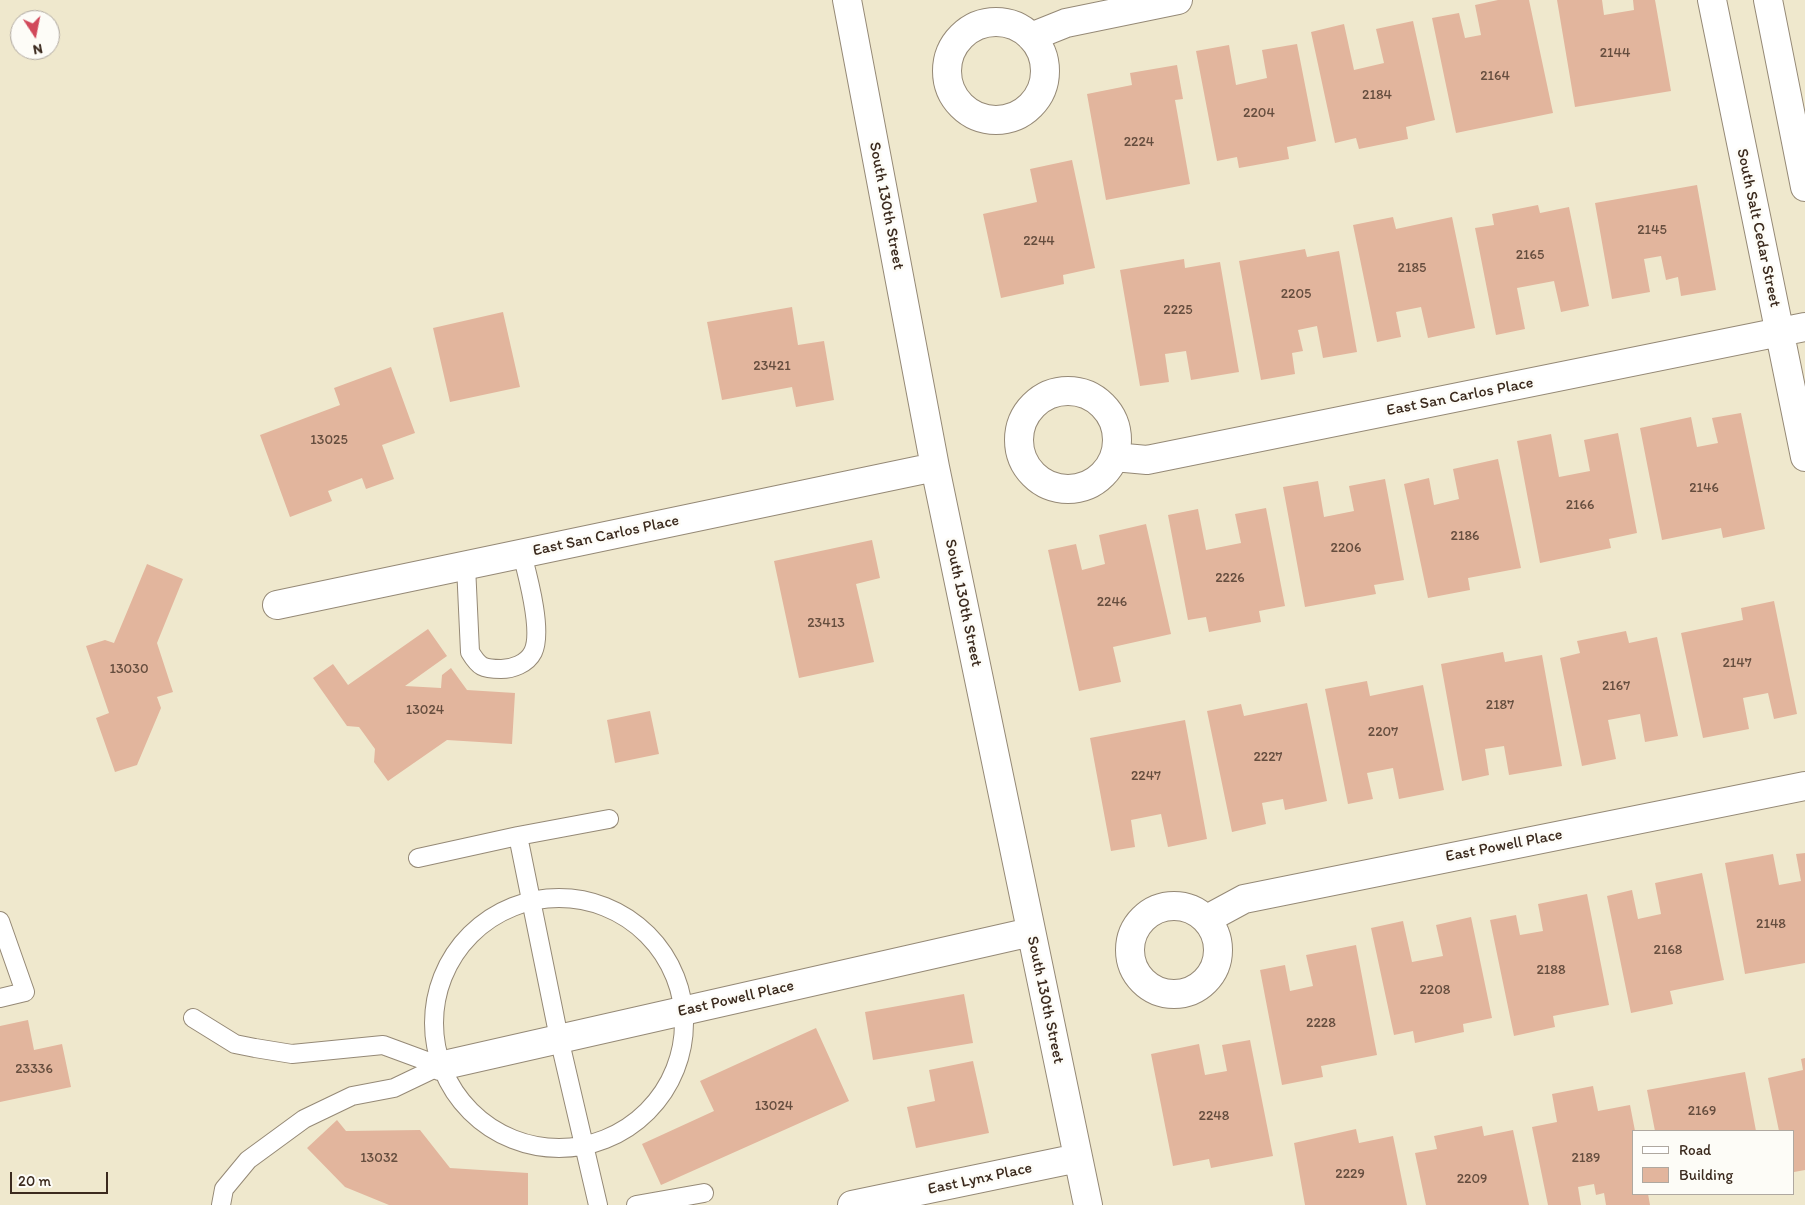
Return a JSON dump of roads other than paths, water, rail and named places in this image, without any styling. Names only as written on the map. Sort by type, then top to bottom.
[{"type":"street","name":"South 130th Street","points":[[847,0],[935,467],[1088,1205]]},
{"type":"street","points":[[1032,37],[1066,23],[1178,0]]},
{"type":"street","name":"South Salt Cedar Street","points":[[1712,0],[1792,330],[1805,457]]},
{"type":"street","points":[[1768,0],[1805,187]]},
{"type":"street","name":"East San Carlos Place","points":[[1114,457],[1147,460],[1792,330]]},
{"type":"street","name":"East San Carlos Place","points":[[276,605],[935,467]]},
{"type":"street","name":"East Powell Place","points":[[1207,919],[1244,899],[1805,786]]},
{"type":"street","name":"East Powell Place","points":[[440,1066],[1031,932]]},
{"type":"street","name":"East Lynx Place","points":[[852,1205],[1078,1158]]},
{"type":"lane","points":[[466,566],[470,652],[477,664],[489,669],[510,669],[523,663],[533,652],[537,630],[522,554]]},
{"type":"lane","points":[[418,858],[518,836],[609,819]]},
{"type":"lane","points":[[518,836],[559,1038],[598,1205]]},
{"type":"lane","points":[[574,898],[614,910],[648,935],[673,970],[684,1011],[682,1050],[666,1088],[640,1119],[606,1139],[566,1148],[526,1144],[489,1128],[459,1101],[440,1066],[433,1024],[439,982],[443,974],[460,945],[492,916],[531,900],[574,898]]},
{"type":"lane","points":[[0,921],[25,992],[0,998]]},
{"type":"lane","points":[[193,1018],[235,1044],[255,1048],[292,1054],[383,1045],[440,1066]]},
{"type":"lane","points":[[221,1205],[224,1189],[248,1160],[304,1119],[352,1096],[394,1088],[440,1066]]},
{"type":"lane","points":[[636,1205],[704,1193]]}]
